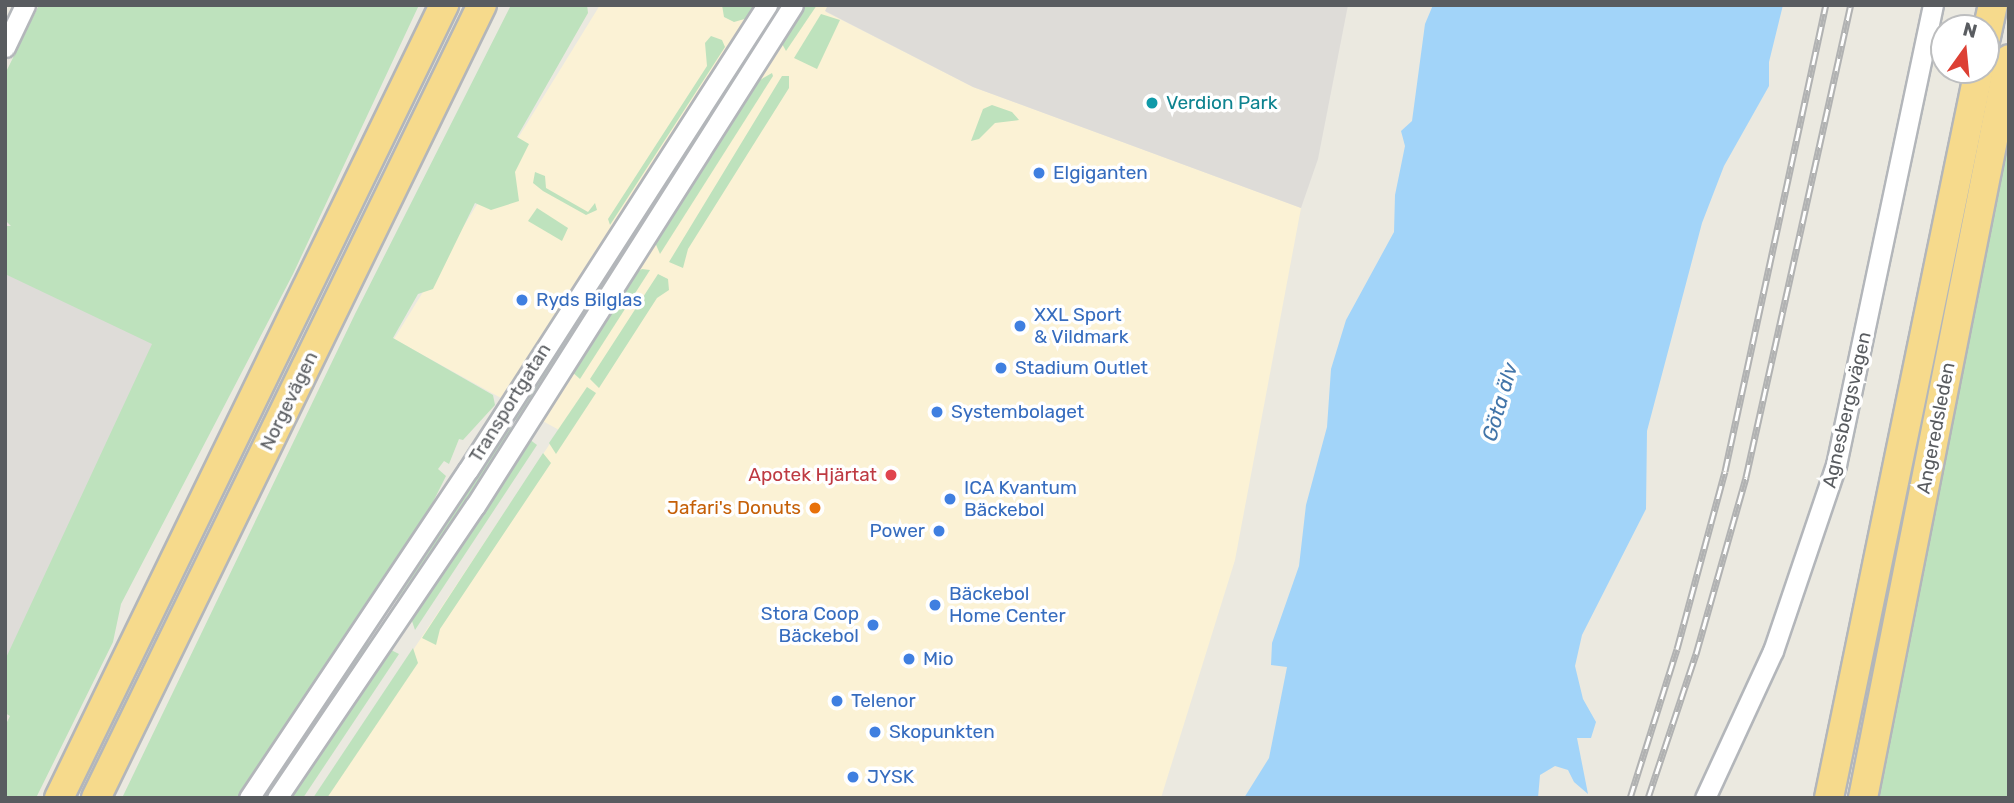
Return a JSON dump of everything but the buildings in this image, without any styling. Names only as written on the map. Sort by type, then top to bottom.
[{"type":"highway","name":"Norgevägen","points":[[59,798],[444,5]]},
{"type":"highway","name":"Norgevägen","points":[[96,798],[482,5]]},
{"type":"highway","name":"Angeredsleden","points":[[1863,798],[2009,59]]},
{"type":"highway","name":"Angeredsleden","points":[[1829,798],[1976,84]]},
{"type":"street","points":[[5,47],[26,5]]},
{"type":"street","name":"Transportgatan","points":[[249,798],[468,470],[767,5]]},
{"type":"street","name":"Transportgatan","points":[[278,798],[557,380],[793,5]]},
{"type":"street","name":"Agnesbergsvägen","points":[[1705,798],[1773,651],[1836,465],[1933,5]]},
{"type":"shaded area","points":[[600,5],[828,5],[826,12],[973,87],[1301,208],[1235,560],[1161,798],[315,798],[559,430],[394,339]]},
{"type":"shaded area","points":[[828,5],[1348,5],[1318,159],[1301,208],[973,87],[825,11]]},
{"type":"shaded area","points":[[5,271],[161,343],[5,671]]},
{"type":"green space","points":[[39,5],[419,5],[293,274],[121,604],[113,642],[36,798],[5,798],[5,726],[10,716],[5,713],[5,660],[152,344],[5,274],[5,226],[11,226],[5,220],[5,74]]},
{"type":"green space","points":[[511,5],[587,5],[588,13],[517,137],[529,144],[515,172],[519,201],[491,210],[475,203],[433,289],[418,294],[393,338],[493,395],[495,405],[463,440],[459,439],[449,464],[444,461],[438,469],[446,476],[421,526],[239,798],[122,798],[355,314]]},
{"type":"green space","points":[[722,5],[756,5],[748,18],[734,22],[724,17]]},
{"type":"green space","points":[[805,5],[817,5],[786,51],[780,40]]},
{"type":"green space","points":[[821,14],[840,20],[817,69],[794,58]]},
{"type":"green space","points":[[711,36],[722,40],[725,47],[610,225],[608,219],[707,66],[705,43]]},
{"type":"green space","points":[[739,63],[746,67],[643,230],[638,227]]},
{"type":"green space","points":[[772,73],[773,76],[660,254],[654,240],[753,84]]},
{"type":"green space","points":[[782,76],[789,76],[789,88],[688,249],[683,268],[669,262]]},
{"type":"green space","points":[[992,105],[1012,112],[1019,120],[995,123],[979,139],[971,141],[983,109]]},
{"type":"green space","points":[[2009,140],[2009,798],[1874,798],[1956,396]]},
{"type":"green space","points":[[535,172],[545,176],[546,188],[588,212],[595,203],[597,210],[586,215],[543,191],[533,183]]},
{"type":"green space","points":[[537,208],[568,228],[562,241],[528,221]]},
{"type":"green space","points":[[611,265],[618,269],[552,375],[517,421],[507,414]]},
{"type":"green space","points":[[642,269],[650,270],[580,379],[571,371],[634,274]]},
{"type":"green space","points":[[658,274],[668,279],[669,290],[657,298],[599,388],[590,379]]},
{"type":"green space","points":[[587,387],[596,393],[556,454],[549,443]]},
{"type":"green space","points":[[507,426],[512,429],[498,453],[397,600],[394,597]]},
{"type":"green space","points":[[529,439],[537,445],[415,630],[411,618]]},
{"type":"green space","points":[[543,453],[551,463],[440,629],[436,645],[422,638]]},
{"type":"green space","points":[[367,641],[372,645],[270,798],[259,798]]},
{"type":"green space","points":[[413,648],[418,663],[327,798],[313,798]]},
{"type":"green space","points":[[389,649],[399,654],[303,798],[291,798]]},
{"type":"water","name":"Göta älv","points":[[1433,5],[1783,5],[1769,62],[1769,86],[1724,166],[1702,223],[1647,431],[1646,509],[1582,635],[1575,666],[1583,699],[1596,722],[1591,738],[1577,738],[1588,794],[1574,782],[1568,770],[1555,766],[1540,775],[1538,798],[1244,798],[1269,758],[1287,667],[1271,665],[1272,643],[1299,566],[1306,505],[1327,427],[1331,369],[1346,320],[1394,232],[1395,195],[1405,146],[1401,131],[1412,121],[1425,24]]},
{"type":"railway","points":[[1630,798],[1677,649],[1725,471],[1826,5]]},
{"type":"railway","points":[[1648,798],[1696,654],[1746,477],[1851,5]]},
{"type":"place","name":"Verdion Park","points":[[1152,103]]},
{"type":"place","name":"Elgiganten","points":[[1039,173]]},
{"type":"place","name":"Ryds Bilglas","points":[[522,300]]},
{"type":"place","name":"XXL Sport & Vildmark","points":[[1020,326]]},
{"type":"place","name":"Stadium Outlet","points":[[1001,368]]},
{"type":"place","name":"Systembolaget","points":[[937,412]]},
{"type":"place","name":"Apotek Hjärtat","points":[[891,475]]},
{"type":"place","name":"ICA Kvantum Bäckebol","points":[[950,499]]},
{"type":"place","name":"Jafari's Donuts","points":[[815,508]]},
{"type":"place","name":"Power","points":[[939,531]]},
{"type":"place","name":"Bäckebol Home Center","points":[[935,605]]},
{"type":"place","name":"Stora Coop Bäckebol","points":[[873,625]]},
{"type":"place","name":"Mio","points":[[909,659]]},
{"type":"place","name":"Telenor","points":[[837,701]]},
{"type":"place","name":"Skopunkten","points":[[875,732]]},
{"type":"place","name":"JYSK","points":[[853,777]]}]
